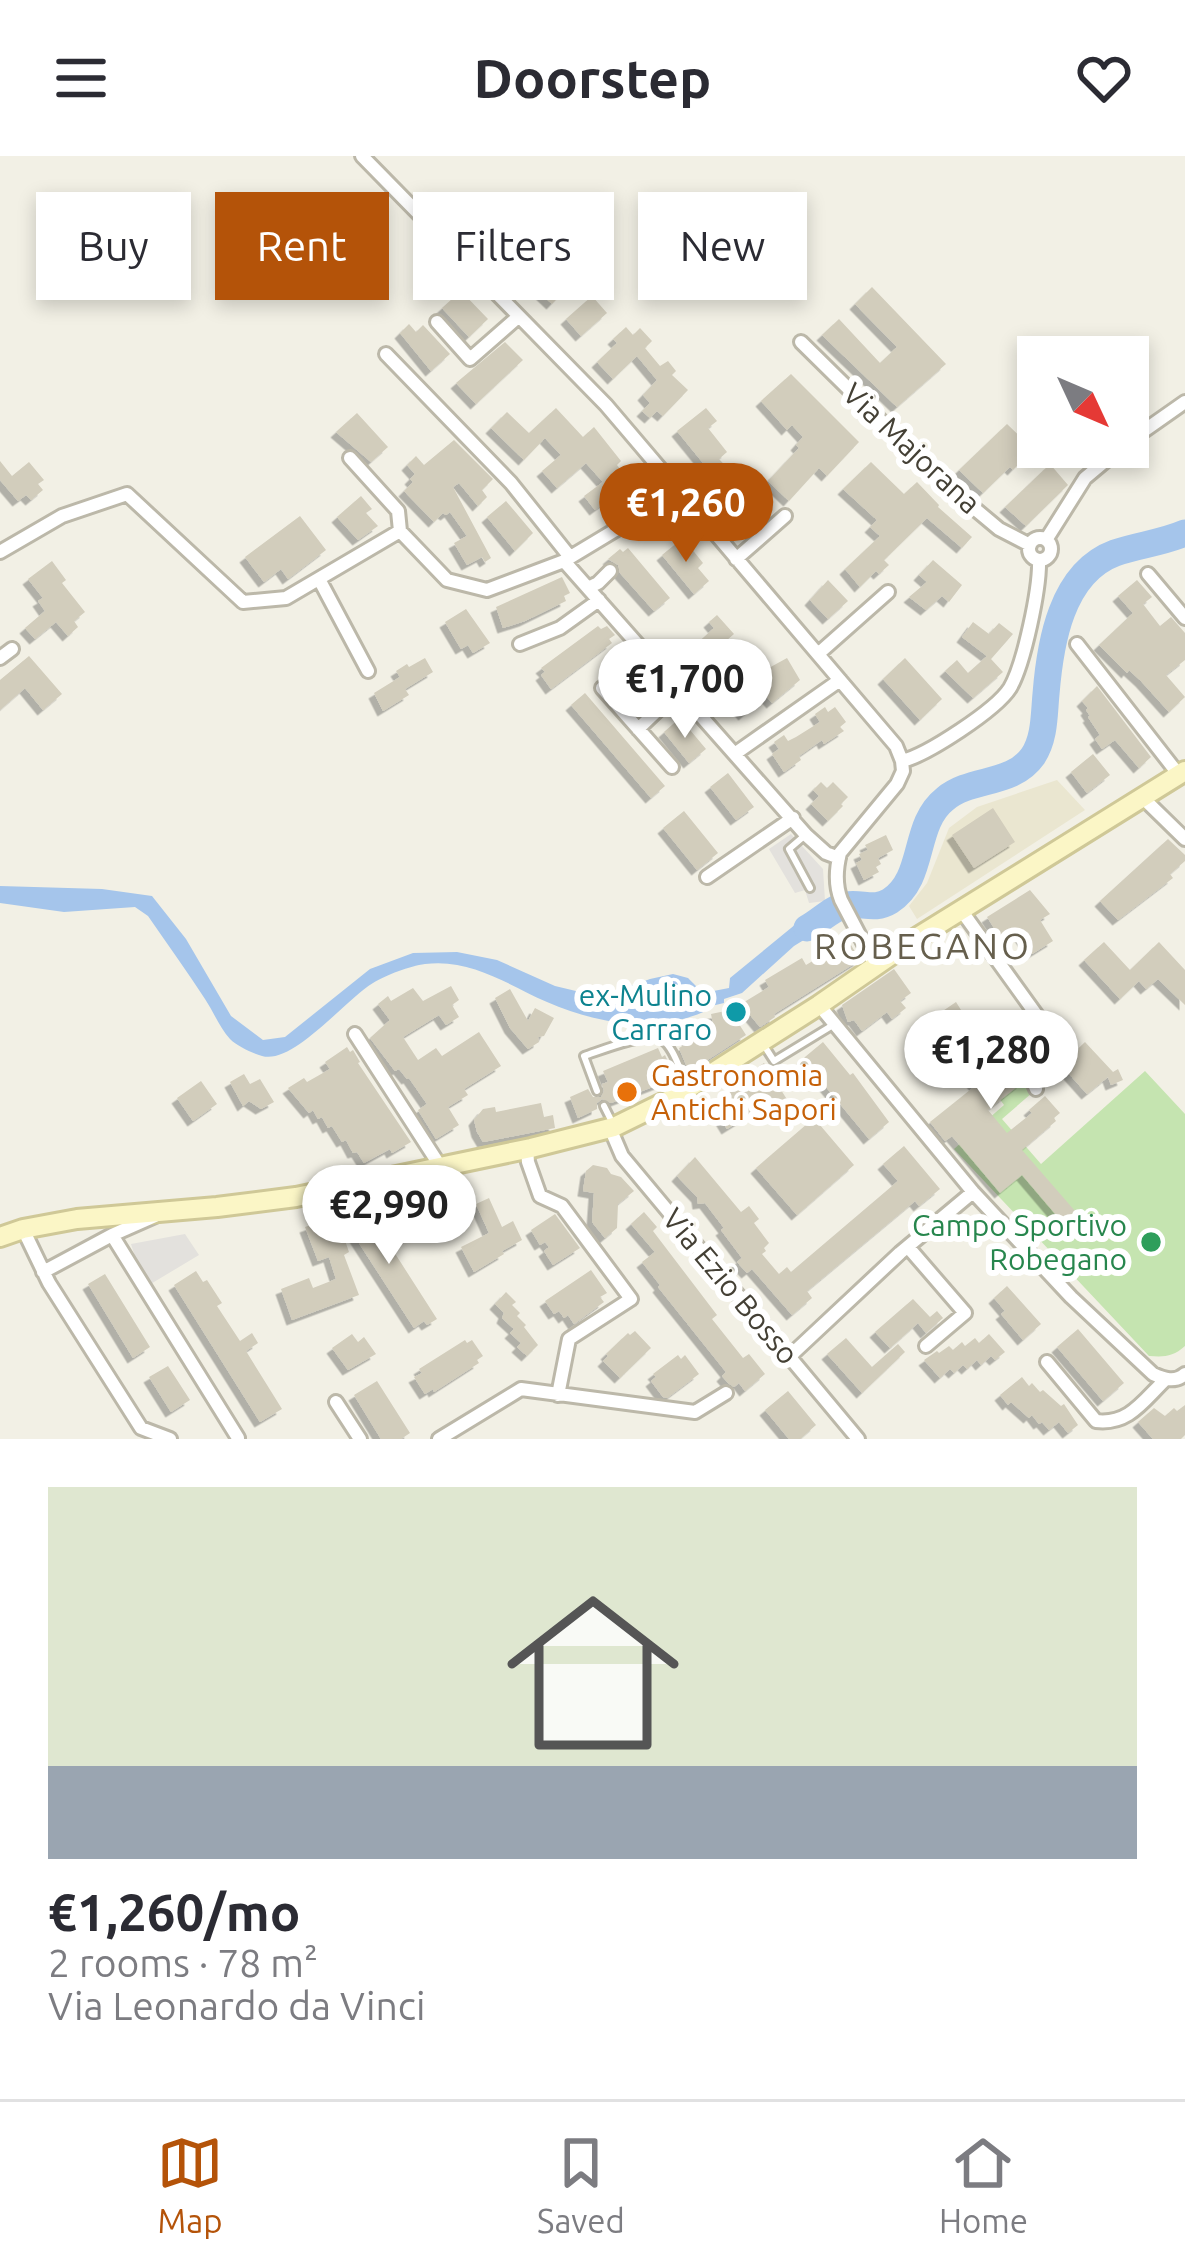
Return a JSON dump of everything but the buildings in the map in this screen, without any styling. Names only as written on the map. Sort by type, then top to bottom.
[{"type":"main road","points":[[0,1237],[77,1219],[296,1196],[612,1128],[689,1087],[1182,773]]},
{"type":"street","points":[[362,156],[606,405],[896,746],[903,771],[888,798],[839,858],[841,901],[875,965]]},
{"type":"street","points":[[437,322],[470,359],[518,316]]},
{"type":"street","name":"Via Majorana","points":[[801,342],[971,506],[999,529],[1030,545]]},
{"type":"street","points":[[386,355],[511,483],[588,588],[806,835],[839,858]]},
{"type":"street","points":[[1149,427],[1185,402]]},
{"type":"street","points":[[350,458],[398,511],[400,531],[447,580],[487,590],[567,559],[680,490]]},
{"type":"street","points":[[1046,540],[1085,478],[1097,468]]},
{"type":"street","points":[[0,552],[62,516],[127,494],[243,602],[286,598],[400,531]]},
{"type":"street","points":[[736,559],[785,516]]},
{"type":"street","points":[[1046,540],[1050,555],[1039,560],[1030,553],[1030,545],[1046,540]]},
{"type":"street","points":[[902,761],[925,754],[1007,693],[1038,588],[1039,560]]},
{"type":"street","points":[[588,588],[610,572]]},
{"type":"street","points":[[1148,574],[1185,618]]},
{"type":"street","points":[[319,579],[368,670]]},
{"type":"street","points":[[818,654],[888,592]]},
{"type":"street","points":[[520,644],[560,628],[599,600]]},
{"type":"street","points":[[1077,644],[1182,773]]},
{"type":"street","points":[[736,753],[840,680]]},
{"type":"street","points":[[602,688],[672,767]]},
{"type":"street","points":[[638,729],[680,689]]},
{"type":"street","points":[[1142,797],[1185,839]]},
{"type":"street","points":[[707,877],[793,818]]},
{"type":"street","points":[[961,910],[1038,1017],[1005,1042],[1036,1089]]},
{"type":"street","points":[[819,1005],[973,1192],[1071,1297],[1153,1374],[1166,1379],[1185,1374]]},
{"type":"street","points":[[356,1034],[440,1166]]},
{"type":"street","name":"Via Ezio Bosso","points":[[612,1128],[622,1156],[858,1439]]},
{"type":"street","points":[[527,1149],[540,1196],[562,1206],[631,1299],[569,1339],[558,1395]]},
{"type":"street","points":[[790,1356],[973,1192]]},
{"type":"street","points":[[44,1272],[165,1211]]},
{"type":"street","points":[[23,1229],[44,1272],[141,1428],[170,1439]]},
{"type":"street","points":[[112,1235],[238,1438]]},
{"type":"street","points":[[908,1247],[964,1313],[926,1346]]},
{"type":"street","points":[[1047,1362],[1096,1421],[1123,1420],[1166,1379]]},
{"type":"street","points":[[439,1439],[460,1433],[521,1388],[695,1412],[726,1393]]},
{"type":"street","points":[[336,1402],[360,1439]]},
{"type":"lane","points":[[806,835],[789,849],[810,888]]},
{"type":"lane","points":[[761,1042],[774,1061],[833,1025]]},
{"type":"lane","points":[[597,1091],[584,1056],[651,1037],[667,1043],[689,1087]]},
{"type":"lane","points":[[604,1106],[612,1128]]},
{"type":"shaded area","points":[[1057,780],[1085,810],[917,919],[909,906],[927,883],[949,828],[977,807]]},
{"type":"shaded area","points":[[791,834],[823,869],[825,901],[809,903],[805,890],[795,893],[769,849]]},
{"type":"shaded area","points":[[185,1234],[199,1255],[149,1285],[131,1244]]},
{"type":"green space","points":[[1004,1057],[1032,1093],[1002,1119],[1041,1164],[1145,1071],[1185,1114],[1185,1346],[1176,1352],[1149,1356],[954,1149],[1004,1105],[982,1075]]},
{"type":"water","points":[[0,886],[102,889],[152,896],[186,939],[231,1016],[263,1040],[285,1037],[370,969],[413,953],[457,952],[497,960],[555,986],[601,997],[673,974],[688,978],[703,993],[729,988],[730,978],[830,900],[841,917],[794,946],[742,993],[668,1022],[606,1021],[566,1010],[474,969],[425,964],[378,980],[288,1051],[262,1056],[230,1039],[148,916],[135,907],[64,912],[0,903]]},
{"type":"waterway","points":[[807,928],[841,907],[890,901],[909,879],[928,823],[945,799],[1024,766],[1042,734],[1055,633],[1070,593],[1082,576],[1115,553],[1185,533]]},
{"type":"place","name":"ex-Mulino Carraro","points":[[736,1012]]},
{"type":"place","name":"Gastronomia Antichi Sapori","points":[[627,1092]]},
{"type":"place","name":"Campo Sportivo Robegano","points":[[1151,1242]]},
{"type":"district","name":"ROBEGANO","points":[[923,945]]}]
